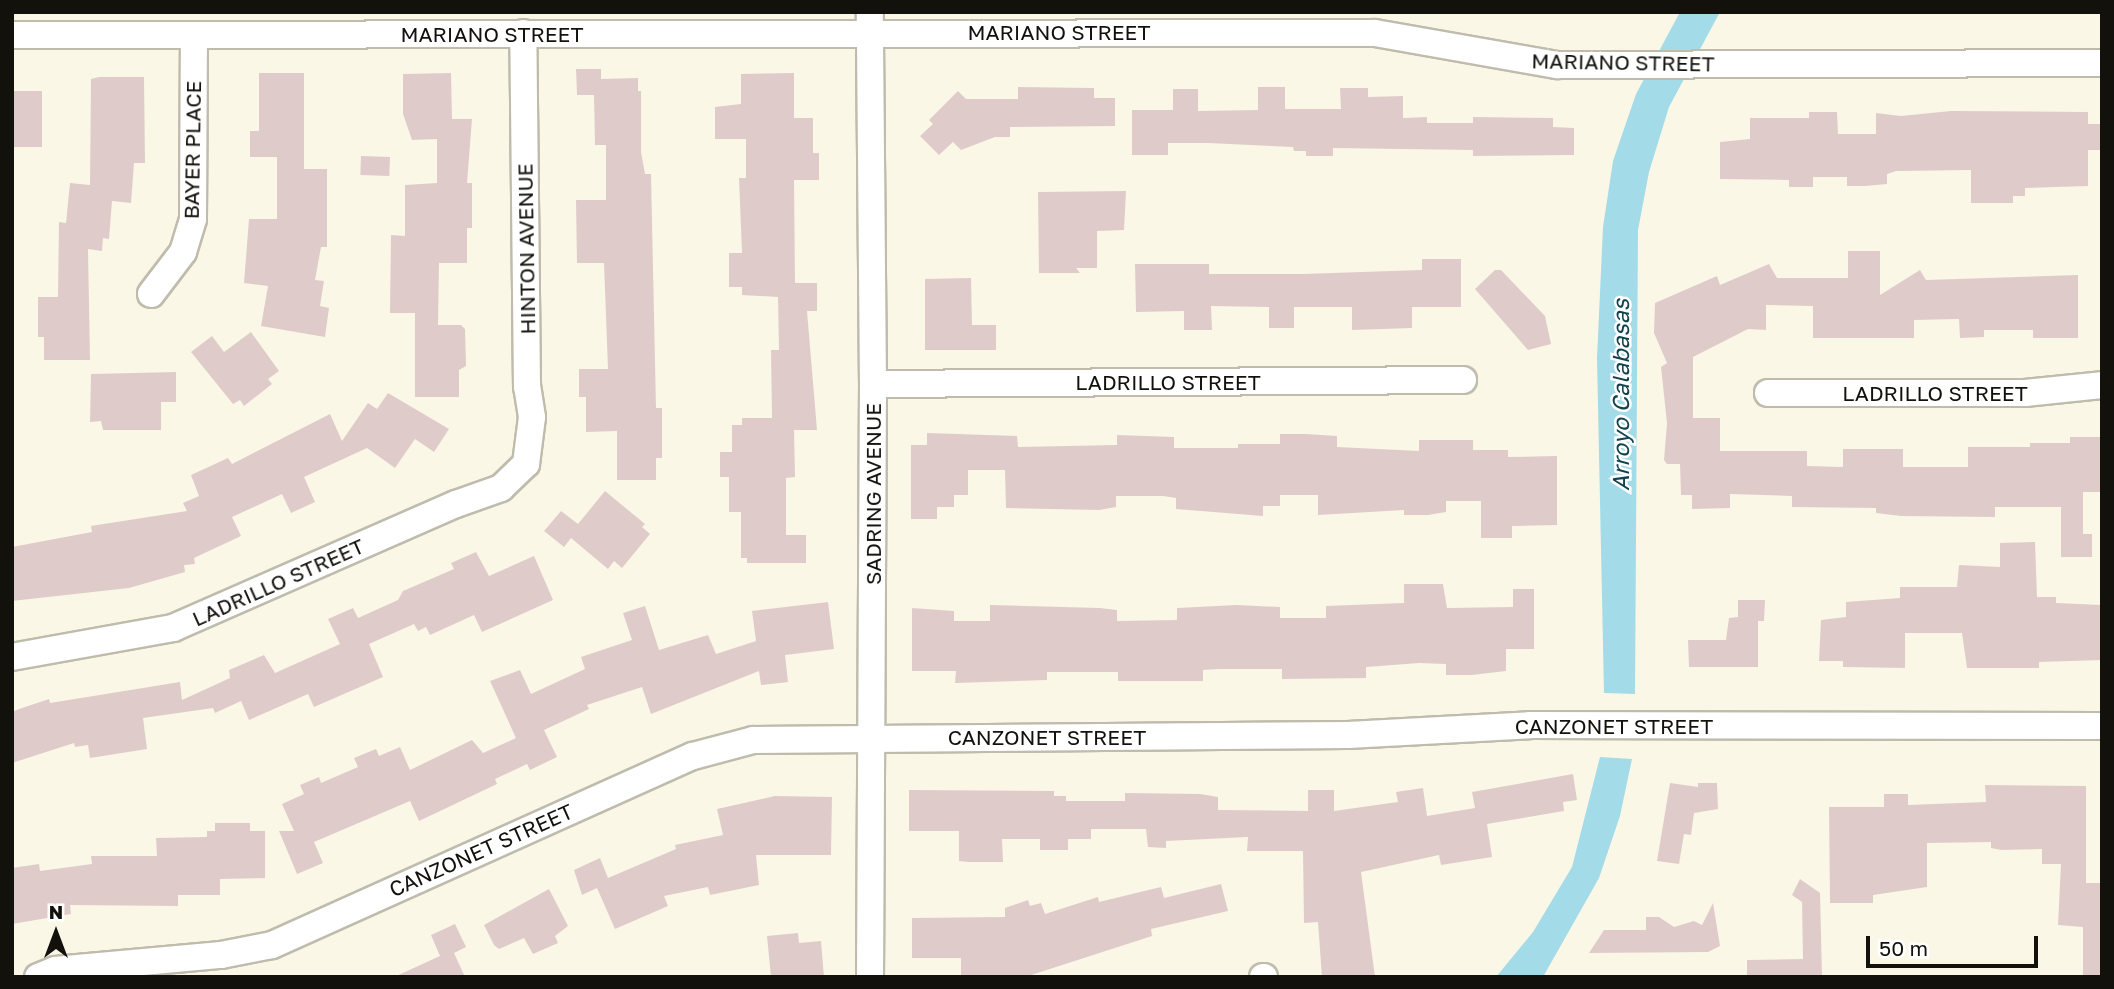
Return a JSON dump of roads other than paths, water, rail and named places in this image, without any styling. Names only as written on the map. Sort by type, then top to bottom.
[{"type":"street","name":"MARIANO STREET","points":[[12,35],[523,33],[870,22],[1204,22],[1375,33],[1526,62],[2102,63]]},
{"type":"street","name":"SADRING AVENUE","points":[[870,22],[873,384],[870,977]]},
{"type":"street","name":"HINTON AVENUE","points":[[523,33],[527,387],[532,417],[526,464]]},
{"type":"street","name":"BAYER PLACE","points":[[150,294],[183,252],[193,219],[194,35]]},
{"type":"street","name":"LADRILLO STREET","points":[[873,384],[1463,380]]},
{"type":"street","name":"LADRILLO STREET","points":[[1768,393],[2025,393],[2102,385]]},
{"type":"street","name":"LADRILLO STREET","points":[[12,657],[173,628],[456,503],[501,488],[526,464]]},
{"type":"street","name":"CANZONET STREET","points":[[38,977],[55,970],[221,955],[272,945],[693,756],[753,740],[1348,735],[1530,725],[2102,726]]},
{"type":"water","name":"Arroyo Calabasas","points":[[1680,12],[1720,12],[1669,107],[1649,172],[1638,230],[1635,694],[1604,693],[1597,358],[1603,227],[1613,161],[1636,94]]},
{"type":"water","points":[[1600,757],[1632,759],[1620,816],[1599,878],[1543,977],[1496,977],[1533,932],[1572,867]]}]
